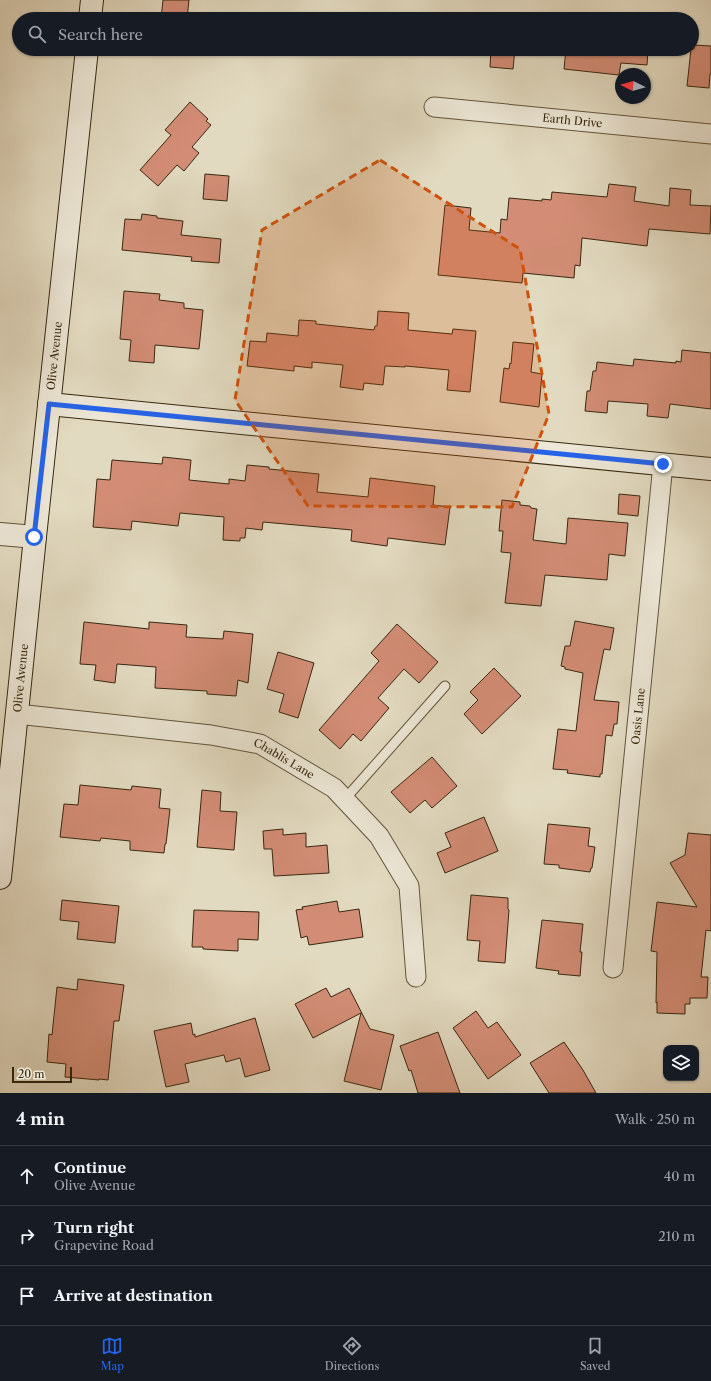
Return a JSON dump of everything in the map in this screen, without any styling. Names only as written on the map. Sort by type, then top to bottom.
[{"type":"main road","points":[[91,12],[92,0]]},
{"type":"main road","name":"Olive Avenue","points":[[0,878],[34,537],[86,56]]},
{"type":"main road","points":[[49,404],[711,469]]},
{"type":"main road","points":[[0,534],[34,537]]},
{"type":"street","name":"Earth Drive","points":[[434,107],[711,134]]},
{"type":"street","name":"Oasis Lane","points":[[613,968],[663,464]]},
{"type":"street","name":"Chablis Lane","points":[[17,714],[211,735],[260,744],[334,788],[379,836],[409,886],[416,977]]},
{"type":"lane","points":[[344,799],[445,686]]},
{"type":"highlighted area","points":[[380,160],[520,249],[549,414],[512,507],[308,506],[235,400],[262,230]]},
{"type":"building","points":[[163,0],[189,0],[188,12],[162,12]]},
{"type":"building","points":[[699,45],[711,46],[711,74],[709,88],[687,86],[690,56],[699,56]]},
{"type":"building","points":[[491,56],[514,56],[513,69],[490,67]]},
{"type":"building","points":[[565,56],[648,56],[647,65],[621,63],[620,68],[615,68],[615,75],[564,69]]},
{"type":"building","points":[[190,102],[208,119],[206,121],[211,125],[192,147],[199,153],[184,171],[177,165],[158,186],[140,170],[171,135],[165,130]]},
{"type":"building","points":[[205,174],[229,176],[227,201],[203,199]]},
{"type":"building","points":[[609,184],[636,187],[634,201],[669,206],[670,188],[691,190],[690,205],[711,206],[710,234],[649,229],[647,246],[582,238],[580,266],[575,265],[574,278],[523,273],[522,283],[438,275],[445,205],[471,208],[469,230],[500,233],[501,219],[507,220],[509,198],[542,201],[542,199],[551,200],[552,192],[607,197]]},
{"type":"building","points":[[142,214],[157,216],[157,218],[183,221],[181,235],[221,239],[219,263],[191,261],[192,257],[122,250],[125,219],[141,220]]},
{"type":"building","points":[[124,291],[160,294],[159,300],[184,303],[184,308],[203,310],[199,349],[155,345],[154,363],[129,361],[131,340],[120,339]]},
{"type":"building","points":[[378,311],[409,313],[408,330],[452,334],[453,329],[476,331],[470,392],[447,390],[449,370],[405,366],[385,366],[383,385],[364,383],[363,390],[340,387],[343,365],[312,362],[312,368],[294,366],[294,371],[247,366],[250,341],[266,342],[267,333],[298,336],[299,320],[316,321],[316,324],[374,330],[375,326],[377,326]]},
{"type":"building","points":[[513,342],[534,344],[531,372],[542,374],[539,407],[500,402],[504,368],[509,369],[510,363],[511,364]]},
{"type":"building","points":[[682,350],[711,353],[711,409],[670,404],[668,418],[647,416],[648,404],[608,401],[607,413],[585,411],[587,391],[590,391],[593,371],[596,371],[597,362],[633,366],[634,359],[676,363],[676,361],[681,362]]},
{"type":"building","points":[[163,457],[191,460],[189,480],[229,484],[229,479],[245,481],[247,465],[269,467],[269,469],[319,474],[317,492],[368,497],[370,478],[435,486],[433,505],[450,507],[445,545],[388,538],[387,546],[351,541],[352,530],[263,522],[262,530],[246,528],[245,538],[240,538],[240,541],[223,540],[224,517],[180,513],[178,526],[132,521],[131,530],[93,527],[97,479],[110,480],[112,460],[162,464]]},
{"type":"building","points":[[619,494],[640,496],[638,516],[618,514]]},
{"type":"building","points":[[502,500],[520,502],[520,505],[530,506],[531,508],[537,509],[533,540],[566,544],[568,518],[628,523],[625,556],[609,554],[607,580],[545,575],[541,606],[505,603],[511,553],[501,552],[503,531],[499,531]]},
{"type":"building","points":[[575,621],[614,628],[610,650],[604,649],[594,700],[619,702],[617,724],[614,724],[612,736],[606,735],[602,774],[600,774],[600,777],[567,773],[568,770],[553,769],[558,729],[576,731],[583,673],[565,669],[565,667],[561,666],[565,646],[570,646]]},
{"type":"building","points":[[84,622],[149,629],[149,622],[187,625],[186,637],[223,639],[224,631],[253,634],[248,683],[238,680],[236,696],[207,694],[207,691],[155,688],[156,667],[117,664],[115,683],[94,680],[96,665],[80,664]]},
{"type":"building","points":[[397,624],[438,662],[419,683],[404,669],[378,698],[389,708],[361,741],[353,734],[340,749],[319,730],[379,661],[371,653]]},
{"type":"building","points":[[278,652],[314,663],[298,718],[279,712],[284,694],[267,689]]},
{"type":"building","points":[[494,668],[521,696],[482,734],[464,714],[478,700],[470,692]]},
{"type":"building","points":[[432,757],[457,786],[432,808],[425,800],[410,813],[391,792]]},
{"type":"building","points":[[80,785],[131,790],[132,786],[161,789],[159,808],[170,809],[164,853],[130,850],[130,841],[101,838],[100,841],[60,837],[64,804],[78,805]]},
{"type":"building","points":[[202,790],[221,792],[220,811],[237,812],[234,850],[197,847]]},
{"type":"building","points":[[484,817],[498,851],[445,873],[437,853],[451,847],[445,833]]},
{"type":"building","points":[[548,824],[590,828],[588,846],[595,847],[590,872],[559,868],[559,865],[544,864]]},
{"type":"building","points":[[283,829],[283,835],[306,833],[306,847],[327,845],[329,873],[274,876],[272,849],[264,849],[263,831]]},
{"type":"building","points":[[688,833],[711,835],[711,931],[706,930],[701,977],[708,977],[707,998],[690,998],[690,1004],[685,1004],[685,1014],[657,1013],[657,952],[651,951],[657,902],[697,907],[670,863],[685,855]]},
{"type":"building","points":[[471,895],[508,898],[509,910],[505,963],[478,961],[480,941],[467,940]]},
{"type":"building","points":[[62,900],[119,906],[115,943],[77,939],[79,922],[60,920]]},
{"type":"building","points":[[337,901],[339,912],[359,909],[363,937],[309,945],[307,936],[301,938],[296,910],[303,909],[302,907]]},
{"type":"building","points":[[194,910],[259,912],[258,940],[238,939],[238,951],[192,947]]},
{"type":"building","points":[[542,920],[583,924],[580,952],[582,952],[580,976],[558,974],[559,971],[536,968]]},
{"type":"building","points":[[78,979],[124,985],[119,1021],[114,1021],[108,1080],[65,1077],[66,1064],[47,1062],[49,1034],[52,1035],[57,987],[77,990]]},
{"type":"building","points":[[326,988],[331,997],[349,988],[370,1029],[394,1035],[381,1090],[344,1081],[361,1013],[313,1038],[295,1004]]},
{"type":"building","points":[[476,1011],[488,1028],[497,1022],[521,1055],[488,1079],[453,1028]]},
{"type":"building","points":[[255,1018],[270,1070],[245,1077],[240,1058],[226,1062],[224,1055],[185,1064],[189,1082],[166,1087],[154,1031],[191,1023],[193,1035],[195,1034],[195,1037]]},
{"type":"building","points":[[438,1032],[460,1093],[418,1093],[411,1070],[409,1071],[400,1046]]},
{"type":"building","points":[[564,1042],[583,1070],[596,1093],[549,1093],[530,1063]]},
{"type":"route","points":[[34,537],[49,404],[663,464]]}]
